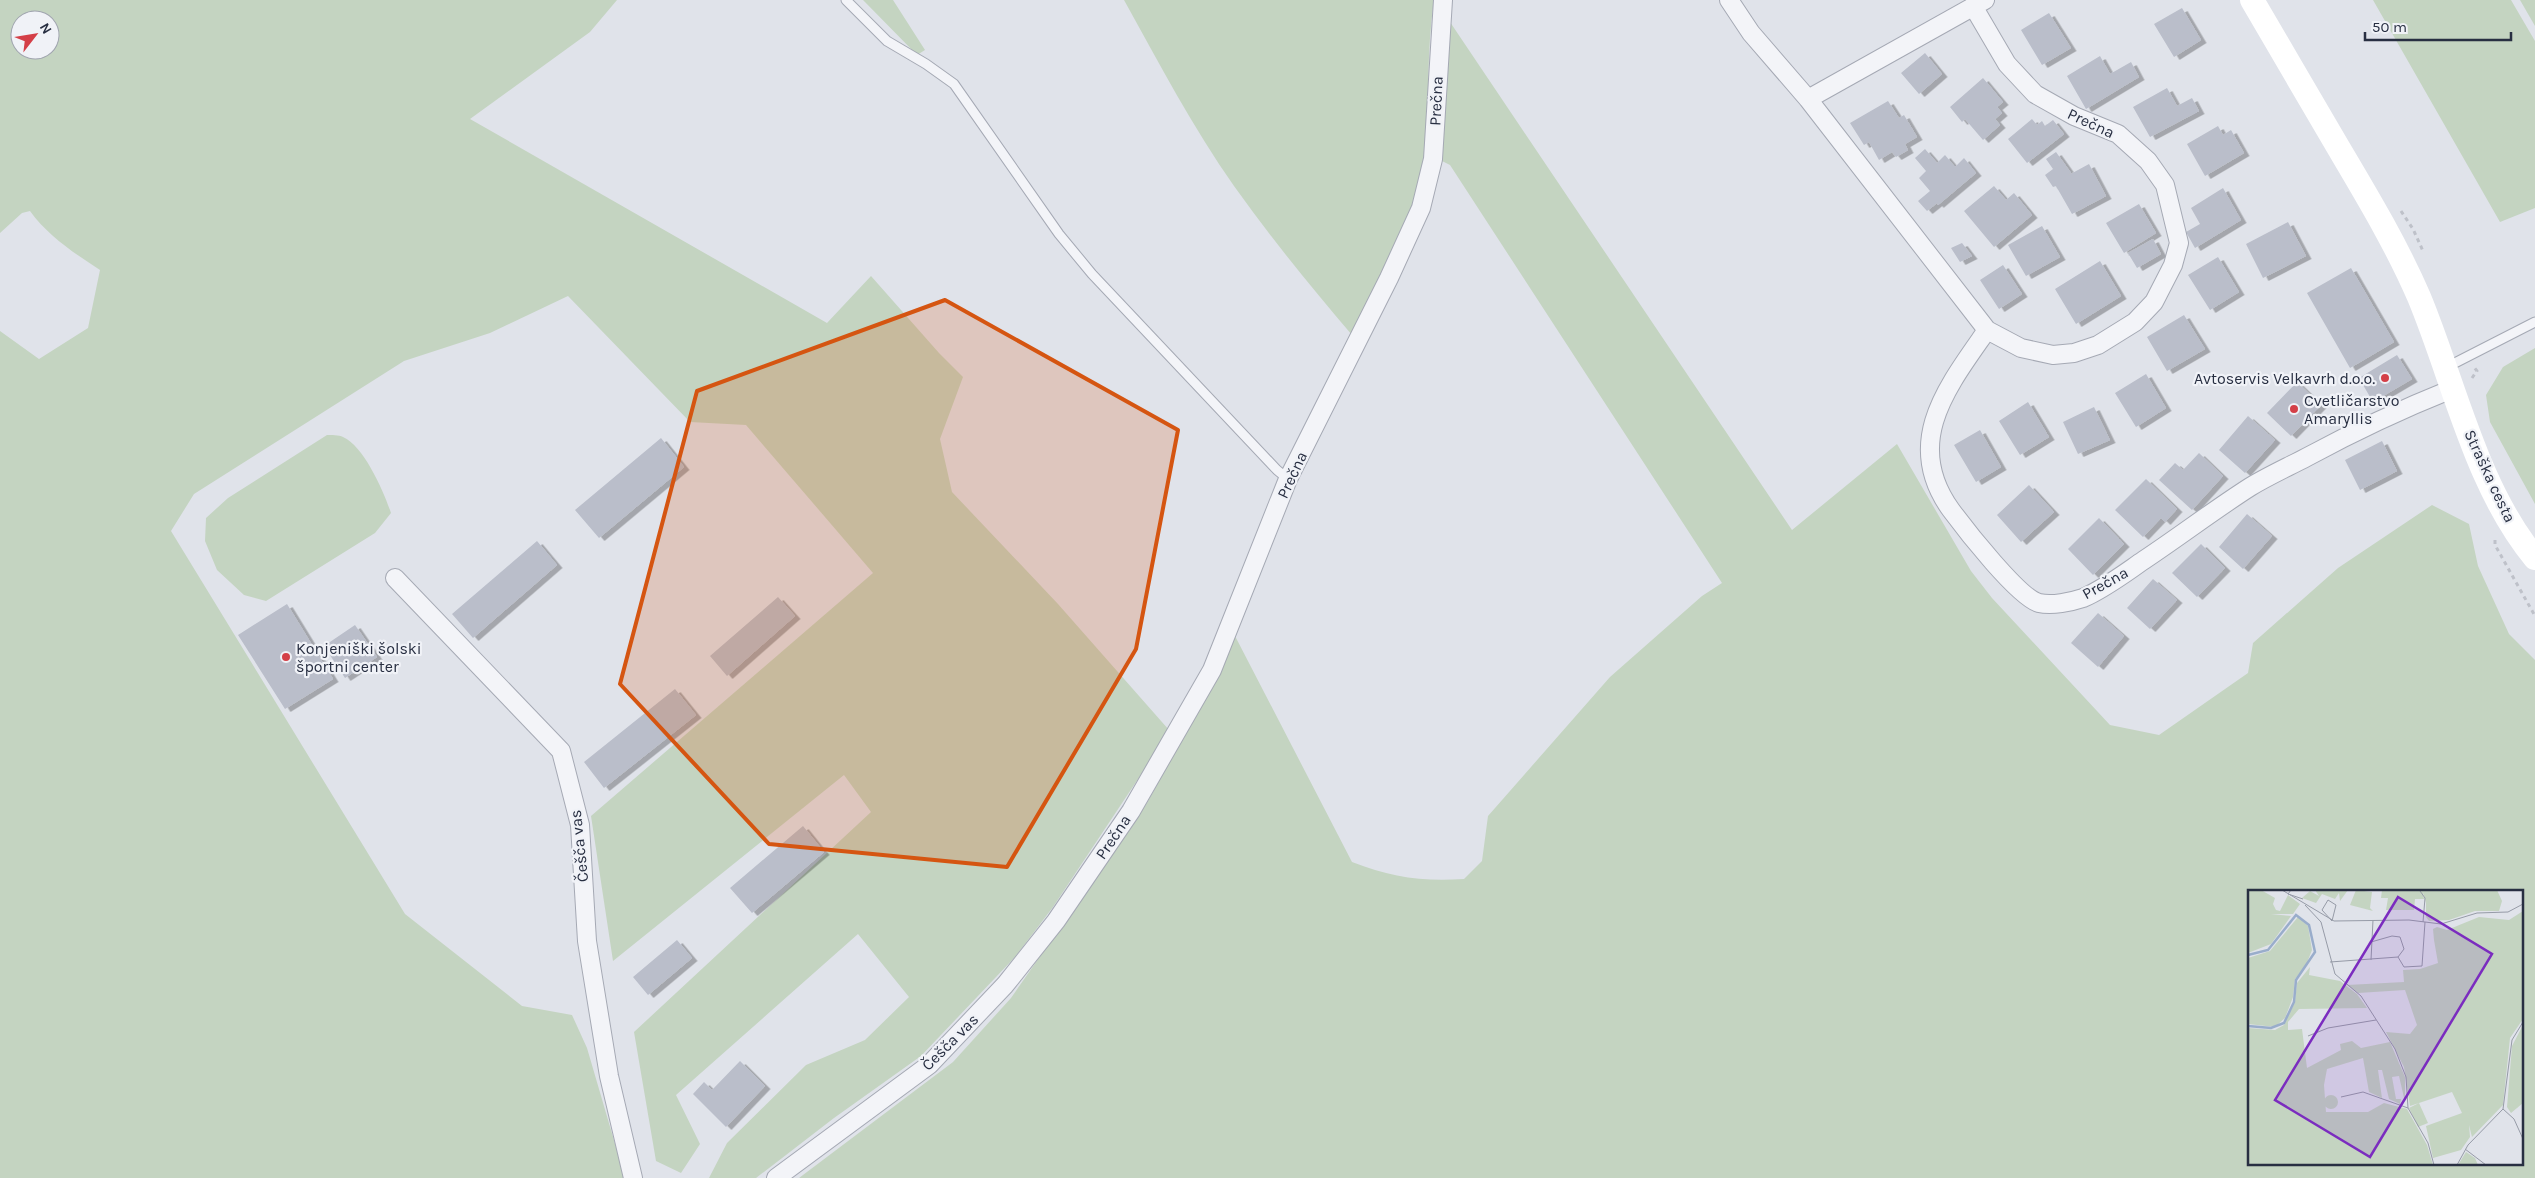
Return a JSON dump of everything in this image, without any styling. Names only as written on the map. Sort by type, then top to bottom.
[{"type":"street","name":"Prečna","points":[[1056,921],[1131,811],[1212,670],[1288,479],[1389,278],[1421,208],[1433,159],[1442,0]]},
{"type":"street","name":"Prečna","points":[[1729,0],[1751,32],[1808,99],[1987,330],[2021,348],[2053,355],[2074,354],[2098,345],[2135,322],[2154,302],[2173,265],[2179,243],[2164,185],[2148,161],[2118,134],[2074,116],[2034,94],[2007,64],[1980,3],[1808,99]]},
{"type":"street","name":"Straška cesta","points":[[2251,3],[2387,230],[2419,297],[2496,497],[2526,547],[2535,558]]},
{"type":"street","name":"Prečna","points":[[1987,330],[1938,406],[1928,446],[1935,480],[1950,508],[1980,547],[2019,588],[2038,603],[2059,603],[2082,598],[2121,576],[2252,486],[2376,420],[2449,378]]},
{"type":"street","name":"Češča vas","points":[[395,578],[561,751],[580,825],[587,942],[609,1076],[633,1178]]},
{"type":"street","name":"Češča vas","points":[[776,1178],[930,1065],[1005,984],[1056,921]]},
{"type":"lane","points":[[846,0],[886,41],[926,64],[954,84],[1059,234],[1092,274],[1288,479]]},
{"type":"lane","points":[[2449,378],[2535,322]]},
{"type":"highlighted area","points":[[945,300],[1178,430],[1136,649],[1007,867],[769,844],[620,684],[697,391]]},
{"type":"green space","points":[[0,0],[617,0],[590,32],[470,119],[827,323],[871,276],[939,353],[963,377],[940,439],[952,492],[1058,604],[1169,730],[1053,907],[1015,957],[921,1056],[834,1118],[756,1178],[709,1178],[727,1143],[806,1065],[865,1040],[909,997],[858,934],[676,1095],[700,1144],[681,1173],[656,1161],[634,1032],[871,812],[844,775],[613,961],[591,816],[873,573],[746,425],[690,422],[568,296],[490,333],[404,361],[194,494],[171,531],[405,914],[522,1006],[572,1015],[587,1048],[625,1178],[0,1178],[0,331],[39,359],[88,328],[100,270],[53,236],[30,211],[22,213],[0,233]]},
{"type":"green space","points":[[863,0],[893,0],[925,50],[917,55]]},
{"type":"green space","points":[[1124,0],[1434,0],[1430,40],[1426,139],[1420,180],[1395,249],[1352,335],[1277,243],[1219,164],[1177,95]]},
{"type":"green space","points":[[2373,0],[2511,0],[2535,41],[2535,208],[2500,222]]},
{"type":"green space","points":[[2520,0],[2535,0],[2535,26]]},
{"type":"green space","points":[[1450,22],[1792,530],[1897,444],[1971,571],[1992,598],[2110,725],[2159,735],[2248,673],[2253,643],[2338,568],[2432,505],[2469,524],[2478,566],[2509,634],[2535,660],[2535,1178],[799,1178],[953,1062],[1011,998],[1147,803],[1226,659],[1235,636],[1352,862],[1394,875],[1420,879],[1464,879],[1482,861],[1488,816],[1610,677],[1702,596],[1722,583],[1450,165],[1440,160]]},
{"type":"green space","points":[[2535,348],[2535,504],[2490,422],[2486,395],[2503,367]]},
{"type":"green space","points":[[327,435],[343,437],[351,442],[366,459],[391,513],[375,533],[266,601],[244,595],[217,570],[205,541],[206,518],[228,498]]},
{"type":"building","points":[[2182,8],[2201,40],[2174,57],[2154,24]]},
{"type":"building","points":[[2049,13],[2071,48],[2042,65],[2021,30]]},
{"type":"building","points":[[1925,53],[1942,74],[1919,94],[1901,73]]},
{"type":"building","points":[[2100,56],[2110,74],[2131,62],[2139,77],[2086,109],[2067,76]]},
{"type":"building","points":[[1983,78],[2003,102],[1997,107],[2002,113],[1995,119],[2000,125],[1983,140],[1965,119],[1962,122],[1950,107]]},
{"type":"building","points":[[2167,88],[2177,106],[2192,98],[2199,111],[2150,137],[2133,107]]},
{"type":"building","points":[[1888,101],[1899,118],[1904,115],[1917,137],[1905,144],[1908,150],[1896,157],[1892,152],[1879,160],[1869,142],[1864,145],[1850,123]]},
{"type":"building","points":[[2032,119],[2037,125],[2042,121],[2045,126],[2053,120],[2064,134],[2027,163],[2008,139]]},
{"type":"building","points":[[2218,126],[2223,135],[2231,130],[2244,153],[2205,176],[2187,144]]},
{"type":"building","points":[[1925,149],[1937,163],[1945,155],[1955,167],[1964,158],[1976,173],[1938,205],[1937,203],[1927,211],[1918,201],[1930,191],[1919,178],[1926,171],[1915,158]]},
{"type":"building","points":[[2056,152],[2071,173],[2067,176],[2089,164],[2106,196],[2072,214],[2056,186],[2053,187],[2045,175],[2053,169],[2046,159]]},
{"type":"building","points":[[1994,186],[2006,200],[2014,193],[2032,215],[1994,247],[1964,211]]},
{"type":"building","points":[[2223,188],[2241,220],[2195,248],[2186,232],[2200,224],[2191,208]]},
{"type":"building","points":[[2139,204],[2156,233],[2124,253],[2106,223]]},
{"type":"building","points":[[2288,222],[2306,256],[2263,278],[2246,244]]},
{"type":"building","points":[[2042,226],[2060,257],[2026,276],[2008,245]]},
{"type":"building","points":[[2153,239],[2161,254],[2137,268],[2128,253]]},
{"type":"building","points":[[1962,243],[1972,256],[1960,262],[1951,248]]},
{"type":"building","points":[[2218,257],[2239,292],[2210,310],[2188,275]]},
{"type":"building","points":[[2100,261],[2121,296],[2076,324],[2055,289]]},
{"type":"building","points":[[2003,265],[2022,294],[1999,309],[1980,280]]},
{"type":"building","points":[[2351,268],[2394,342],[2350,368],[2307,293]]},
{"type":"building","points":[[2184,315],[2205,349],[2167,371],[2147,337]]},
{"type":"building","name":"Avtoservis Velkavrh d.o.o.","points":[[2397,355],[2412,379],[2373,402],[2359,378]]},
{"type":"building","points":[[2146,374],[2166,408],[2136,427],[2115,393]]},
{"type":"building","name":"Cvetličarstvo Amaryllis","points":[[2297,382],[2321,405],[2291,436],[2267,413]]},
{"type":"building","points":[[2028,402],[2049,437],[2020,455],[1999,421]]},
{"type":"building","points":[[2094,407],[2110,440],[2078,454],[2063,422]]},
{"type":"building","points":[[2248,416],[2275,440],[2245,473],[2219,450]]},
{"type":"building","points":[[1980,430],[2001,467],[1976,482],[1954,445]]},
{"type":"building","points":[[661,438],[684,467],[599,538],[575,510]]},
{"type":"building","points":[[2382,441],[2397,471],[2360,490],[2345,460]]},
{"type":"building","points":[[2199,453],[2223,476],[2192,510],[2159,480],[2175,463],[2183,470]]},
{"type":"building","points":[[2146,479],[2177,509],[2165,522],[2161,518],[2143,537],[2115,510]]},
{"type":"building","points":[[2029,485],[2054,512],[2021,542],[1997,515]]},
{"type":"building","points":[[2247,514],[2272,536],[2243,569],[2219,547]]},
{"type":"building","points":[[2099,518],[2124,544],[2093,575],[2068,549]]},
{"type":"building","points":[[537,541],[557,565],[473,638],[452,614]]},
{"type":"building","points":[[2201,544],[2225,568],[2197,597],[2172,573]]},
{"type":"building","points":[[2153,579],[2177,600],[2150,629],[2127,608]]},
{"type":"building","points":[[778,597],[795,616],[727,676],[710,656]]},
{"type":"building","name":"Konjeniški šolski športni center","points":[[287,604],[333,679],[285,709],[238,635]]},
{"type":"building","points":[[2098,613],[2124,636],[2098,667],[2071,643]]},
{"type":"building","points":[[355,625],[377,657],[345,678],[324,646]]},
{"type":"building","points":[[675,689],[696,715],[604,788],[584,762]]},
{"type":"building","points":[[803,826],[824,852],[752,913],[730,888]]},
{"type":"building","points":[[677,940],[692,958],[648,995],[633,977]]},
{"type":"building","points":[[740,1061],[765,1086],[726,1127],[693,1094],[704,1082],[712,1090]]},
{"type":"place","name":"Avtoservis Velkavrh d.o.o.","points":[[2385,378]]},
{"type":"place","name":"Cvetličarstvo Amaryllis","points":[[2294,409]]},
{"type":"place","name":"Konjeniški šolski športni center","points":[[286,657]]}]
